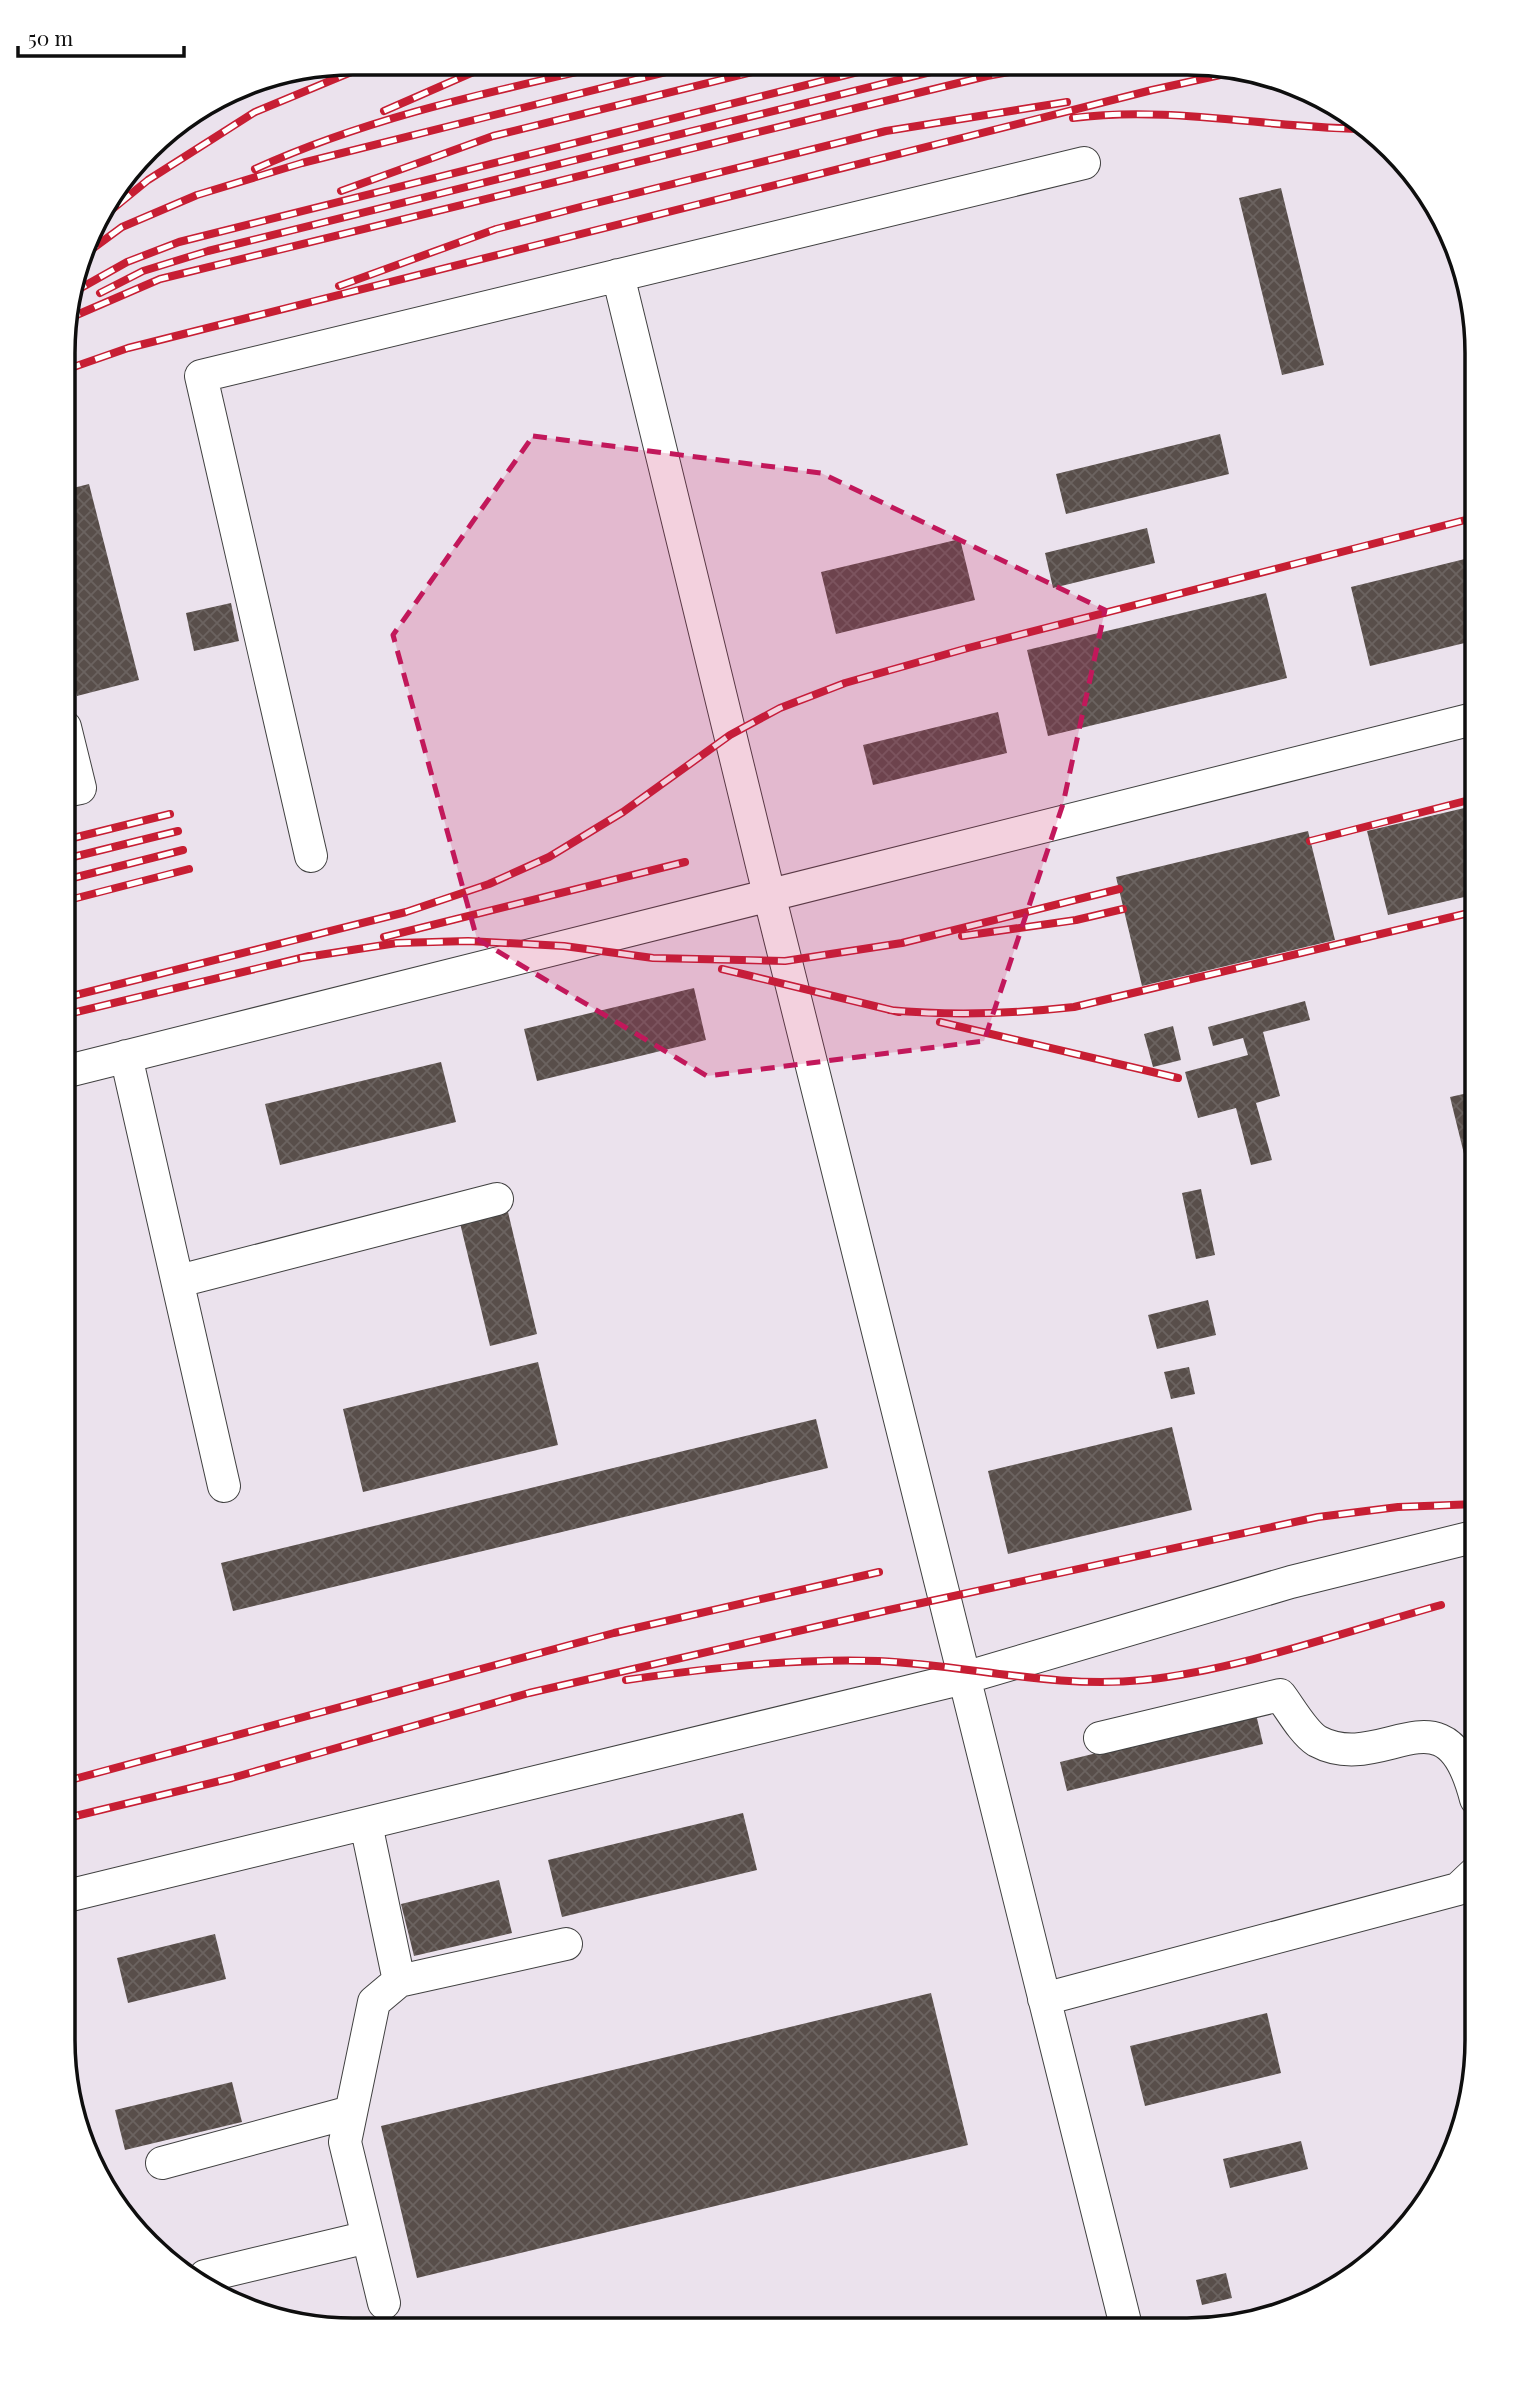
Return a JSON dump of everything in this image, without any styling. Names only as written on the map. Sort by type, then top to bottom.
[{"type":"lane","points":[[311,856],[201,376],[1084,163]]},
{"type":"lane","points":[[618,275],[769,894],[1124,2318]]},
{"type":"lane","points":[[75,1069],[1465,721]]},
{"type":"lane","points":[[75,768],[80,788],[75,789]]},
{"type":"lane","points":[[126,1056],[224,1486]]},
{"type":"lane","points":[[179,1281],[497,1199]]},
{"type":"lane","points":[[75,1894],[964,1678],[1291,1582],[1465,1539]]},
{"type":"lane","points":[[1100,1738],[1280,1695],[1314,1739],[1340,1751],[1432,1736],[1452,1744],[1465,1765]]},
{"type":"lane","points":[[366,1824],[399,1981]]},
{"type":"lane","points":[[1044,1998],[1458,1889],[1465,1882]]},
{"type":"lane","points":[[384,2304],[345,2142],[374,2001],[399,1981],[566,1944]]},
{"type":"lane","points":[[162,2164],[351,2112]]},
{"type":"lane","points":[[206,2276],[368,2237]]},
{"type":"highlighted area","points":[[533,436],[821,473],[1105,610],[1063,804],[984,1041],[707,1076],[477,939],[393,635]]},
{"type":"shaded area","points":[[1187,75],[1223,78],[1259,85],[1293,96],[1326,112],[1356,133],[1396,170],[1407,184],[1428,214],[1444,247],[1459,299],[1465,353],[1464,2058],[1450,2129],[1436,2163],[1418,2194],[1396,2223],[1370,2249],[1326,2281],[1293,2297],[1241,2312],[1187,2318],[353,2318],[317,2315],[281,2308],[247,2297],[214,2281],[184,2260],[144,2223],[133,2209],[112,2179],[96,2146],[81,2094],[75,2040],[75,353],[78,317],[90,264],[112,214],[144,170],[170,144],[214,112],[247,96],[281,85],[335,76]]},
{"type":"building","points":[[1281,188],[1324,365],[1282,375],[1239,198]]},
{"type":"building","points":[[1220,434],[1229,474],[1066,514],[1056,474]]},
{"type":"building","points":[[89,484],[139,680],[77,696],[75,688],[75,488]]},
{"type":"building","points":[[1147,528],[1155,563],[1053,588],[1045,553]]},
{"type":"building","points":[[960,539],[975,600],[836,634],[821,572]]},
{"type":"building","points":[[1465,559],[1465,643],[1370,666],[1351,587]]},
{"type":"building","points":[[1266,593],[1287,678],[1048,736],[1027,650]]},
{"type":"building","points":[[231,603],[239,641],[194,651],[186,613]]},
{"type":"building","points":[[998,712],[1007,753],[873,785],[863,745]]},
{"type":"building","points":[[1465,808],[1465,897],[1388,915],[1367,831]]},
{"type":"building","points":[[1308,831],[1335,940],[1142,986],[1116,877]]},
{"type":"building","points":[[694,988],[706,1040],[537,1081],[524,1029]]},
{"type":"building","points":[[1305,1001],[1310,1020],[1263,1032],[1280,1096],[1256,1103],[1272,1160],[1251,1165],[1236,1108],[1198,1118],[1185,1072],[1248,1055],[1243,1038],[1213,1046],[1208,1027]]},
{"type":"building","points":[[1173,1026],[1181,1060],[1153,1067],[1144,1034]]},
{"type":"building","points":[[441,1062],[456,1122],[280,1165],[265,1104]]},
{"type":"building","points":[[1465,1094],[1465,1158],[1450,1097]]},
{"type":"building","points":[[1201,1189],[1215,1255],[1196,1259],[1182,1193]]},
{"type":"building","points":[[508,1212],[537,1334],[490,1346],[460,1223]]},
{"type":"building","points":[[1208,1300],[1216,1335],[1157,1349],[1148,1315]]},
{"type":"building","points":[[538,1362],[558,1445],[363,1492],[343,1409]]},
{"type":"building","points":[[1189,1367],[1195,1394],[1171,1399],[1164,1372]]},
{"type":"building","points":[[816,1419],[828,1468],[233,1611],[221,1563]]},
{"type":"building","points":[[1172,1427],[1192,1510],[1008,1554],[988,1471]]},
{"type":"building","points":[[1256,1714],[1263,1744],[1067,1791],[1060,1762]]},
{"type":"building","points":[[743,1813],[757,1870],[562,1917],[548,1860]]},
{"type":"building","points":[[499,1880],[512,1933],[414,1956],[401,1904]]},
{"type":"building","points":[[215,1934],[226,1979],[128,2003],[117,1958]]},
{"type":"building","points":[[931,1993],[968,2145],[417,2278],[381,2126]]},
{"type":"building","points":[[1267,2013],[1281,2073],[1145,2106],[1130,2046]]},
{"type":"building","points":[[232,2082],[242,2122],[125,2150],[115,2110]]},
{"type":"building","points":[[1301,2141],[1308,2169],[1230,2188],[1223,2159]]},
{"type":"building","points":[[1226,2273],[1232,2298],[1202,2305],[1196,2280]]},
{"type":"railway","points":[[384,111],[466,75]]},
{"type":"railway","points":[[255,169],[386,120],[565,75]]},
{"type":"railway","points":[[97,246],[122,227],[197,195],[302,163],[654,75]]},
{"type":"railway","points":[[341,191],[493,136],[740,75]]},
{"type":"railway","points":[[84,286],[127,262],[179,242],[846,75]]},
{"type":"railway","points":[[100,293],[143,271],[208,251],[919,75]]},
{"type":"railway","points":[[78,314],[160,279],[993,75]]},
{"type":"railway","points":[[119,204],[148,180],[255,112],[343,76]]},
{"type":"railway","points":[[75,367],[128,348],[1212,77]]},
{"type":"railway","points":[[339,286],[496,229],[584,206],[886,131],[1067,102]]},
{"type":"railway","points":[[1073,118],[1147,114],[1350,128]]},
{"type":"railway","points":[[75,995],[406,912],[489,884],[549,857],[623,812],[730,735],[780,708],[845,683],[968,648],[1465,520]]},
{"type":"railway","points":[[1310,841],[1465,801]]},
{"type":"railway","points":[[75,838],[170,814]]},
{"type":"railway","points":[[75,857],[178,831]]},
{"type":"railway","points":[[75,877],[183,850]]},
{"type":"railway","points":[[384,937],[685,862]]},
{"type":"railway","points":[[75,898],[189,869]]},
{"type":"railway","points":[[300,958],[397,943],[468,941],[564,946],[653,958],[785,961],[902,943],[1119,889]]},
{"type":"railway","points":[[962,936],[1076,920],[1123,909]]},
{"type":"railway","points":[[889,1010],[981,1013],[1074,1007],[1465,914]]},
{"type":"railway","points":[[75,1012],[309,956]]},
{"type":"railway","points":[[722,969],[899,1012]]},
{"type":"railway","points":[[940,1022],[1178,1078]]},
{"type":"railway","points":[[75,1816],[232,1778],[529,1693],[889,1610],[1318,1517],[1398,1507],[1465,1504]]},
{"type":"railway","points":[[75,1779],[614,1633],[879,1572]]},
{"type":"railway","points":[[626,1680],[752,1665],[847,1660],[912,1663],[1044,1679],[1110,1682],[1143,1680],[1255,1659],[1441,1605]]}]
